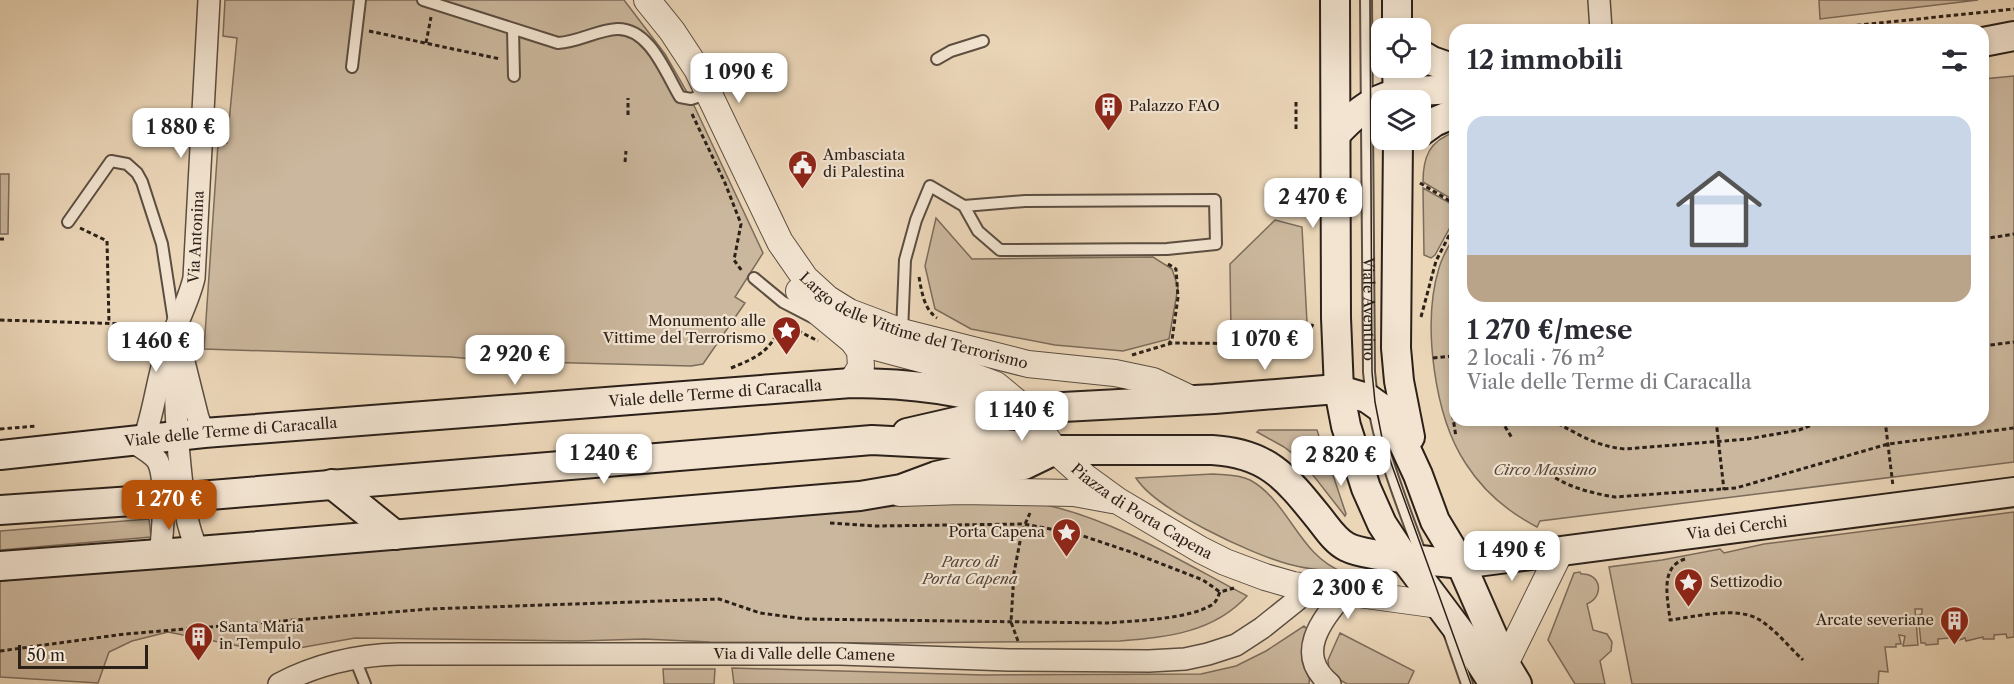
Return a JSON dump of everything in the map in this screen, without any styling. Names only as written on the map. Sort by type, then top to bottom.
[{"type":"main road","name":"Viale Aventino","points":[[1335,0],[1336,302],[1339,390]]},
{"type":"main road","points":[[1397,0],[1397,18]]},
{"type":"main road","points":[[1989,42],[2014,36]]},
{"type":"main road","points":[[1989,43],[2014,43]]},
{"type":"main road","points":[[1431,60],[1449,67]]},
{"type":"main road","points":[[1336,134],[1367,106],[1398,87],[1449,89]]},
{"type":"main road","points":[[1431,124],[1449,116]]},
{"type":"main road","name":"Viale Aventino","points":[[1405,163],[1396,348],[1402,397],[1418,475]]},
{"type":"main road","name":"Viale delle Terme di Caracalla","points":[[0,454],[191,434],[851,383],[923,386],[980,397],[1025,409]]},
{"type":"main road","points":[[1339,390],[1346,426],[1366,488],[1382,524],[1414,560],[1439,605],[1494,678]]},
{"type":"main road","points":[[872,440],[981,416],[1025,409],[1339,390],[1371,400],[1384,410],[1394,423],[1418,475],[1435,522],[1461,564],[1494,678]]},
{"type":"main road","points":[[0,510],[172,498],[872,440],[1005,444],[1055,450]]},
{"type":"main road","points":[[0,566],[860,496],[901,489],[936,476],[958,471],[1024,465],[1055,450]]},
{"type":"main road","name":"Piazza di Porta Capena","points":[[1055,450],[1212,450],[1235,451],[1251,455],[1291,484],[1342,544],[1358,551],[1414,560],[1461,564]]},
{"type":"main road","points":[[332,484],[395,535]]},
{"type":"main road","name":"Via dei Cerchi","points":[[1461,564],[1560,552],[1890,495],[2014,492]]},
{"type":"street","name":"Via Antonina","points":[[137,440],[151,420],[165,357],[194,278],[209,0]]},
{"type":"street","points":[[647,0],[672,30],[710,93],[780,242]]},
{"type":"street","points":[[1599,0],[1601,24]]},
{"type":"street","name":"Largo delle Vittime del Terrorismo","points":[[780,242],[785,268],[802,295],[827,321],[853,342],[934,362],[983,379],[1002,389],[1025,409],[1055,450]]},
{"type":"street","name":"Largo delle Vittime del Terrorismo","points":[[780,242],[805,278],[828,299],[849,312],[902,332],[1028,364],[1115,373],[1153,381],[1191,399]]},
{"type":"street","points":[[160,553],[163,524],[198,418],[175,325]]},
{"type":"street","points":[[851,383],[862,362],[860,351],[853,342]]},
{"type":"street","points":[[137,440],[157,461],[198,551]]},
{"type":"street","name":"Piazza di Porta Capena","points":[[1055,450],[1085,477],[1118,501],[1225,562],[1273,580],[1312,588],[1439,605]]},
{"type":"street","points":[[860,496],[938,491],[1029,492],[1074,493],[1118,501]]},
{"type":"street","points":[[1494,678],[1560,552]]},
{"type":"street","name":"Via di Valle delle Camene","points":[[279,684],[312,670],[355,659],[399,654],[840,654],[1009,660],[1185,659],[1236,645],[1262,628],[1312,588]]},
{"type":"street","points":[[1330,684],[1316,665],[1313,653],[1314,635],[1319,624],[1345,592]]},
{"type":"lane","points":[[352,67],[360,0]]},
{"type":"lane","name":"Viale Aventino","points":[[1365,0],[1371,400]]},
{"type":"lane","points":[[429,2],[558,43],[617,29],[632,31],[642,37],[652,49],[680,97],[691,99],[710,93]]},
{"type":"lane","points":[[513,29],[514,76]]},
{"type":"lane","points":[[938,59],[951,51],[983,41]]},
{"type":"lane","points":[[68,222],[111,161],[127,164],[137,172],[162,244],[175,325]]},
{"type":"lane","points":[[902,332],[905,260],[916,220],[930,186],[964,206],[978,231],[1000,250],[1167,249],[1215,244],[1215,200],[1036,201],[964,206]]},
{"type":"lane","points":[[754,278],[783,303],[800,312],[827,321]]},
{"type":"lane","points":[[1371,400],[1414,560]]},
{"type":"lane","points":[[355,659],[365,684]]},
{"type":"path","points":[[426,43],[429,2]]},
{"type":"path","points":[[1870,24],[2014,9]]},
{"type":"path","points":[[356,28],[514,62]]},
{"type":"path","points":[[628,98],[628,115]]},
{"type":"path","points":[[1296,102],[1296,130]]},
{"type":"path","points":[[692,114],[730,193],[741,224],[734,260],[742,271],[754,278]]},
{"type":"path","points":[[625,162],[626,151]]},
{"type":"path","points":[[1405,163],[1449,199]]},
{"type":"path","points":[[68,222],[107,241],[109,323]]},
{"type":"path","points":[[1989,238],[2014,234]]},
{"type":"path","points":[[1421,317],[1436,261],[1449,236]]},
{"type":"path","points":[[1168,264],[1176,269],[1178,297],[1172,340],[1168,344]]},
{"type":"path","points":[[919,278],[922,296],[930,314],[939,320]]},
{"type":"path","points":[[0,320],[175,325]]},
{"type":"path","points":[[1129,356],[1168,344],[1286,344],[1306,337],[1313,324]]},
{"type":"path","points":[[1989,345],[2014,342]]},
{"type":"path","points":[[1433,358],[1449,356]]},
{"type":"path","points":[[1454,426],[1456,438]]},
{"type":"path","points":[[1505,426],[1512,438]]},
{"type":"path","points":[[1562,426],[1579,436],[1615,448],[1634,449],[1748,440],[1809,426]]},
{"type":"path","points":[[1717,426],[1724,490]]},
{"type":"path","points":[[1886,426],[1890,495]]},
{"type":"path","points":[[1543,469],[1555,478],[1577,488],[1616,497],[1724,490],[1888,444],[2014,428]]},
{"type":"path","points":[[824,523],[875,526],[1024,524],[1077,534],[1131,552],[1203,580],[1220,592]]},
{"type":"path","points":[[1021,648],[1011,622],[1014,573],[1024,524]]},
{"type":"path","points":[[1689,558],[1678,561],[1670,570],[1666,580],[1670,620],[1729,613],[1748,615],[1759,620],[1803,660]]},
{"type":"path","points":[[0,651],[126,634],[429,609],[719,599],[760,613],[805,619],[1107,623],[1196,612],[1215,603],[1220,592],[1240,586]]},
{"type":"green space","points":[[225,0],[624,0],[665,54],[691,99],[763,253],[735,297],[745,303],[703,364],[691,366],[495,361],[451,357],[204,349],[218,144],[227,143],[237,38],[223,36]]},
{"type":"green space","points":[[1819,0],[1978,0],[1820,19]]},
{"type":"green space","name":"Circo Massimo","points":[[2014,76],[2014,462],[1540,521],[1537,527],[1516,515],[1497,500],[1473,474],[1455,444],[1446,421],[1434,369],[1432,315],[1434,290],[1440,264],[1449,246],[1449,426],[1989,426],[1989,78]]},
{"type":"green space","points":[[1449,135],[1449,197],[1423,182],[1426,158],[1433,145]]},
{"type":"green space","points":[[0,174],[9,174],[8,234],[0,234]]},
{"type":"green space","points":[[1423,188],[1449,203],[1449,229],[1435,255],[1431,258],[1424,255]]},
{"type":"green space","points":[[936,218],[972,259],[1153,257],[1172,269],[1178,287],[1169,339],[1123,351],[1055,345],[971,329],[935,309],[925,266]]},
{"type":"green space","points":[[1275,220],[1302,227],[1307,323],[1231,333],[1230,264]]},
{"type":"green space","points":[[1259,430],[1317,430],[1321,443],[1317,444],[1320,452],[1325,451],[1345,516],[1302,461],[1284,447],[1257,432]]},
{"type":"green space","points":[[1213,474],[1245,478],[1263,489],[1275,501],[1315,554],[1343,572],[1315,570],[1288,564],[1251,551],[1183,517],[1163,504],[1136,478]]},
{"type":"green space","name":"Parco di Porta Capena","points":[[967,500],[1027,502],[1072,512],[1149,544],[1247,596],[1219,618],[1188,631],[1120,641],[886,643],[355,638],[299,648],[244,647],[168,632],[132,641],[109,652],[98,683],[0,677],[0,581]]},
{"type":"green space","points":[[2014,512],[2014,637],[2007,638],[2006,634],[1994,635],[1994,639],[1983,639],[1983,637],[1966,641],[1965,638],[1953,642],[1950,638],[1938,639],[1938,644],[1926,645],[1921,643],[1918,615],[1922,614],[1922,609],[1915,609],[1918,645],[1903,646],[1905,636],[1899,635],[1901,644],[1896,644],[1896,647],[1885,647],[1888,672],[1879,671],[1878,684],[1632,684],[1609,567],[1720,549],[1724,553],[1764,544]]},
{"type":"green space","points":[[149,519],[151,537],[0,550],[0,531]]},
{"type":"green space","points":[[1580,572],[1593,577],[1598,586],[1596,596],[1587,604],[1593,630],[1607,634],[1612,642],[1611,651],[1600,661],[1605,684],[1575,684],[1548,640],[1574,573]]},
{"type":"green space","points":[[1304,626],[1309,631],[1302,659],[1310,672],[1309,684],[734,684],[732,668],[984,675],[1201,674],[1236,666],[1266,651]]},
{"type":"green space","points":[[1340,633],[1414,671],[1408,684],[1347,684],[1335,677],[1329,669],[1328,660]]},
{"type":"green space","points":[[663,669],[715,669],[714,684],[664,684]]},
{"type":"tram line","points":[[1370,0],[1372,372],[1375,402],[1382,438],[1471,684]]},
{"type":"place","name":"Palazzo FAO","points":[[1108,132]]},
{"type":"place","name":"Ambasciata di Palestina","points":[[802,190]]},
{"type":"place","name":"Monumento alle Vittime del Terrorismo","points":[[787,356]]},
{"type":"place","name":"Porta Capena","points":[[1066,558]]},
{"type":"place","name":"Settizodio","points":[[1689,608]]},
{"type":"place","name":"Arcate severiane","points":[[1955,646]]},
{"type":"place","name":"Santa Maria in Tempulo","points":[[198,662]]}]
